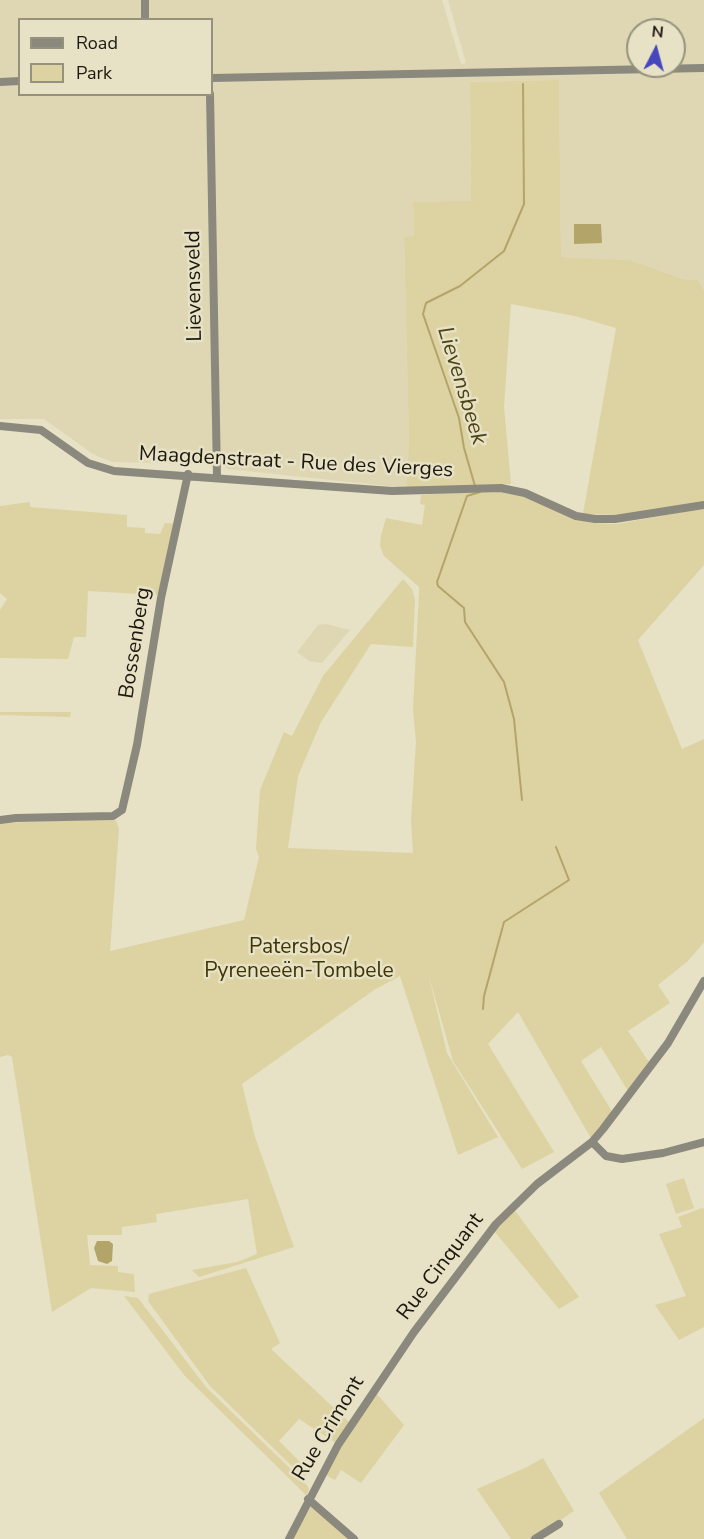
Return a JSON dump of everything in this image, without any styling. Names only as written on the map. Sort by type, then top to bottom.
[{"type":"street","points":[[145,0],[145,18]]},
{"type":"street","points":[[213,78],[704,68]]},
{"type":"street","points":[[0,82],[18,81]]},
{"type":"street","name":"Lievensveld","points":[[210,96],[217,476]]},
{"type":"street","name":"Maagdenstraat - Rue des Vierges","points":[[0,426],[41,430],[61,441],[80,458],[106,470],[217,476],[392,491],[509,489],[534,496],[576,516],[595,519],[704,505]]},
{"type":"street","name":"Bossenberg","points":[[0,820],[117,815],[123,806],[130,779],[161,598],[188,474]]},
{"type":"street","points":[[704,981],[668,1043],[592,1142],[606,1156],[622,1159],[663,1153],[704,1142]]},
{"type":"street","name":"Rue Cinquant","points":[[380,1378],[496,1224],[537,1184],[592,1142]]},
{"type":"street","name":"Rue Crimont","points":[[289,1539],[338,1445],[380,1378]]},
{"type":"street","name":"Rue Crimont","points":[[308,1499],[354,1539]]},
{"type":"street","points":[[535,1539],[559,1524]]},
{"type":"shaded area","points":[[0,0],[442,0],[461,64],[466,63],[448,0],[704,0],[704,291],[698,280],[683,279],[630,260],[561,257],[559,80],[470,82],[471,202],[413,202],[414,237],[404,238],[409,443],[406,488],[227,469],[223,465],[112,462],[93,454],[44,419],[0,419]]},
{"type":"shaded area","points":[[574,224],[601,224],[602,243],[574,244]]},
{"type":"shaded area","points":[[326,624],[350,630],[322,663],[309,661],[297,652],[318,625]]},
{"type":"shaded area","points":[[97,1241],[109,1241],[113,1244],[112,1261],[107,1264],[98,1261],[94,1248]]},
{"type":"green space","points":[[559,80],[561,257],[630,260],[683,279],[698,280],[704,291],[704,502],[620,515],[583,514],[616,328],[575,316],[511,304],[504,407],[511,484],[406,488],[409,443],[404,237],[414,236],[413,202],[471,201],[470,82]]},
{"type":"green space","name":"Patersbos/ Pyreneeën-Tombele","points":[[486,489],[519,494],[591,523],[617,524],[704,508],[704,565],[638,640],[682,749],[704,739],[704,942],[688,961],[658,985],[670,1003],[628,1031],[649,1062],[628,1091],[601,1047],[581,1061],[613,1113],[592,1140],[518,1012],[488,1044],[554,1152],[522,1169],[453,1061],[428,973],[447,1053],[498,1137],[458,1155],[400,976],[374,990],[242,1084],[255,1137],[294,1247],[199,1277],[192,1270],[237,1262],[257,1254],[248,1199],[156,1214],[157,1222],[122,1227],[122,1235],[87,1235],[90,1265],[118,1266],[118,1272],[134,1274],[135,1292],[91,1288],[52,1312],[12,1057],[8,1055],[0,1057],[0,823],[113,819],[116,821],[119,828],[110,951],[244,920],[259,857],[256,849],[260,790],[284,732],[292,736],[323,676],[403,579],[412,589],[415,600],[413,647],[371,644],[321,722],[298,776],[288,848],[413,853],[411,821],[416,742],[413,709],[419,587],[384,556],[380,546],[381,535],[386,518],[422,525],[425,505],[420,504],[421,495]]},
{"type":"green space","points":[[30,502],[30,507],[127,515],[127,527],[145,528],[145,533],[160,534],[165,523],[175,524],[160,595],[88,591],[86,637],[74,637],[68,659],[0,658],[0,610],[7,599],[0,593],[0,506]]},
{"type":"green space","points":[[0,712],[71,712],[70,717],[0,715]]},
{"type":"green space","points":[[684,1178],[694,1208],[676,1214],[666,1184]]},
{"type":"green space","points":[[513,1208],[579,1297],[559,1309],[494,1231]]},
{"type":"green space","points":[[704,1209],[704,1327],[679,1340],[655,1305],[686,1296],[659,1234],[682,1227],[678,1217]]},
{"type":"green space","points":[[246,1268],[280,1343],[271,1349],[349,1422],[336,1443],[299,1419],[279,1441],[308,1470],[304,1478],[210,1386],[148,1301],[149,1294]]},
{"type":"green space","points":[[124,1296],[138,1298],[206,1387],[309,1488],[307,1496],[185,1376]]},
{"type":"green space","points":[[376,1393],[404,1425],[361,1483],[341,1470],[335,1480],[324,1474]]},
{"type":"green space","points":[[704,1418],[704,1539],[627,1539],[599,1493]]},
{"type":"green space","points":[[543,1458],[574,1511],[532,1539],[511,1539],[477,1489]]},
{"type":"green space","points":[[312,1505],[352,1539],[292,1539]]},
{"type":"waterway","name":"Lievensbeek","points":[[475,486],[464,448],[459,418],[423,314],[426,303],[460,286],[504,251],[524,204],[523,84]]},
{"type":"waterway","name":"Lievensbeek","points":[[480,492],[467,496],[437,582],[438,586],[464,608],[465,622],[504,682],[514,719],[522,800]]},
{"type":"waterway","name":"Lievensbeek","points":[[483,1009],[484,996],[504,922],[569,880],[556,847]]}]
